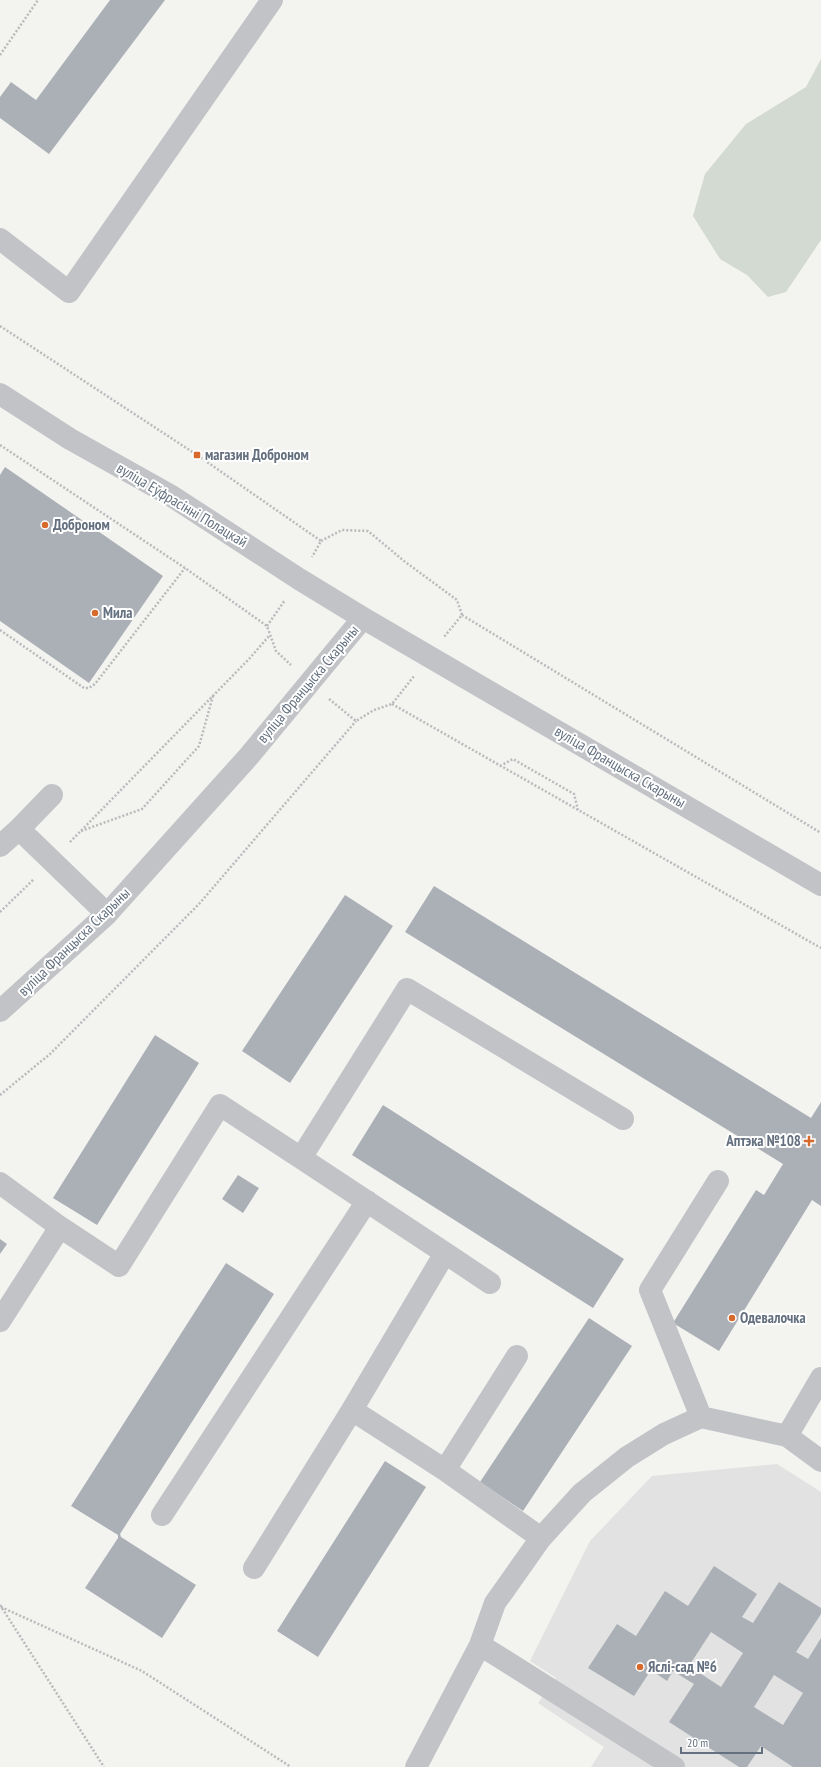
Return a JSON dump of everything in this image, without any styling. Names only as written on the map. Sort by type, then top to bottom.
[{"type":"street","points":[[0,239],[68,292],[272,0]]},
{"type":"street","name":"вуліца Еўфрасінні Полацкай","points":[[5,401],[170,495],[299,579],[363,618]]},
{"type":"street","name":"вуліца Францыска Скарыны","points":[[0,1011],[107,914],[249,756],[363,618],[821,885]]},
{"type":"street","points":[[0,846],[52,795]]},
{"type":"street","points":[[19,829],[107,914]]},
{"type":"street","points":[[301,1158],[407,989],[623,1119]]},
{"type":"street","points":[[0,1183],[60,1228],[119,1266],[220,1105],[368,1201],[490,1283]]},
{"type":"street","points":[[701,1417],[650,1290],[718,1181]]},
{"type":"street","points":[[162,1515],[368,1201]]},
{"type":"street","points":[[0,1321],[60,1228]]},
{"type":"street","points":[[254,1568],[352,1410],[445,1253]]},
{"type":"street","points":[[445,1470],[518,1356]]},
{"type":"street","points":[[787,1436],[821,1378]]},
{"type":"street","points":[[352,1410],[445,1470],[541,1538]]},
{"type":"street","points":[[416,1767],[480,1646],[495,1603],[541,1538],[582,1494],[628,1457],[664,1434],[701,1417],[787,1436],[821,1461]]},
{"type":"street","points":[[480,1646],[674,1767]]},
{"type":"path","points":[[0,55],[38,0]]},
{"type":"path","points":[[0,326],[197,455],[321,541],[299,579],[267,626],[186,568],[0,445]]},
{"type":"path","points":[[0,630],[84,688],[89,688],[95,684],[186,568]]},
{"type":"path","points":[[462,615],[821,834]]},
{"type":"path","points":[[0,912],[52,861],[213,696],[270,635]]},
{"type":"path","points":[[81,831],[142,809],[199,746],[213,696]]},
{"type":"path","points":[[392,704],[821,948]]},
{"type":"path","points":[[0,1095],[50,1054],[199,904],[356,721]]},
{"type":"path","points":[[500,766],[513,759],[574,794],[578,811]]},
{"type":"path","points":[[1,1606],[104,1767]]},
{"type":"path","points":[[1,1606],[142,1671],[291,1767]]},
{"type":"shaded area","points":[[821,59],[821,240],[786,292],[768,297],[747,275],[720,259],[693,216],[705,174],[746,124],[806,87]]},
{"type":"shaded area","points":[[777,1464],[821,1492],[821,1767],[591,1767],[604,1747],[538,1703],[556,1678],[530,1661],[590,1541],[652,1476]]},
{"type":"building","points":[[110,0],[165,0],[49,154],[0,118],[0,97],[11,82],[36,100]]},
{"type":"building","name":"Доброном","points":[[5,467],[163,576],[89,683],[0,621],[0,475]]},
{"type":"building","points":[[434,886],[811,1118],[821,1102],[821,1206],[812,1200],[719,1351],[673,1323],[756,1190],[764,1195],[783,1164],[405,932]]},
{"type":"building","points":[[345,895],[393,926],[290,1083],[242,1051]]},
{"type":"building","points":[[155,1035],[199,1063],[97,1225],[53,1198]]},
{"type":"building","points":[[383,1105],[624,1259],[593,1308],[352,1155]]},
{"type":"building","points":[[238,1175],[259,1188],[243,1213],[222,1199]]},
{"type":"building","points":[[0,1239],[7,1244],[0,1254]]},
{"type":"building","points":[[226,1263],[274,1294],[120,1534],[121,1537],[196,1585],[162,1638],[85,1588],[118,1538],[118,1535],[71,1506]]},
{"type":"building","points":[[589,1318],[632,1346],[523,1511],[480,1482]]},
{"type":"building","points":[[385,1461],[426,1487],[318,1657],[277,1631]]},
{"type":"building","name":"Яслі-сад №6","points":[[714,1566],[757,1594],[742,1617],[753,1623],[779,1582],[821,1608],[821,1614],[796,1652],[808,1659],[821,1638],[821,1767],[793,1767],[761,1746],[747,1767],[739,1767],[669,1722],[694,1684],[673,1671],[667,1681],[651,1670],[634,1696],[588,1668],[617,1624],[636,1636],[665,1591],[688,1606]],"holes":[[[711,1632],[743,1653],[721,1687],[689,1666]],[[774,1675],[803,1693],[783,1725],[754,1707]]]},
{"type":"place","name":"магазин Доброном","points":[[197,455]]},
{"type":"place","name":"Доброном","points":[[45,525]]},
{"type":"place","name":"Мила","points":[[95,613]]},
{"type":"place","name":"Аптэка №108","points":[[809,1141]]},
{"type":"place","name":"Одевалочка","points":[[732,1318]]},
{"type":"place","name":"Яслі-сад №6","points":[[640,1667]]}]
